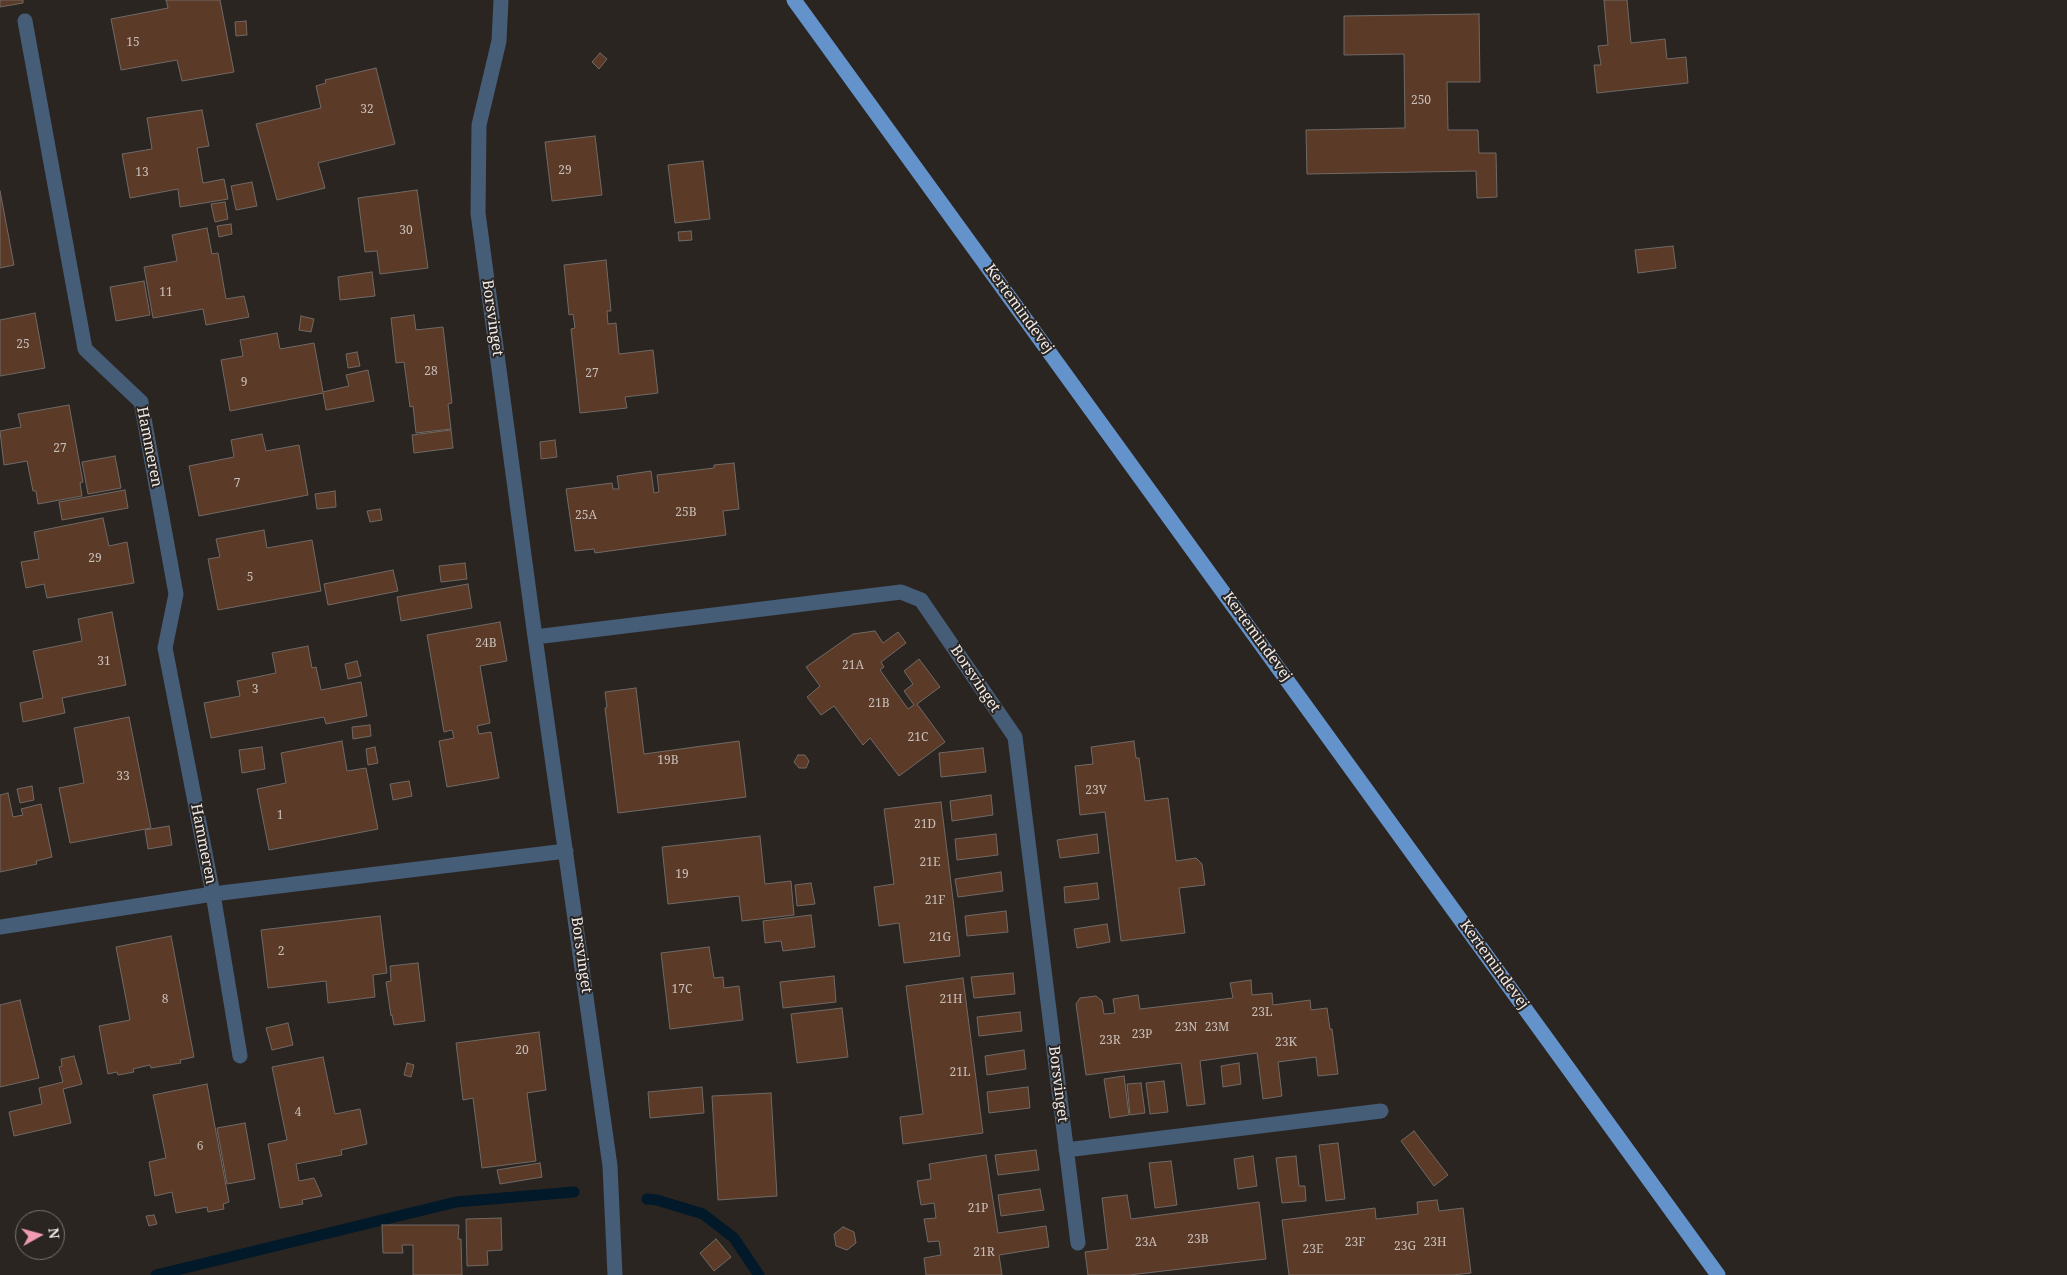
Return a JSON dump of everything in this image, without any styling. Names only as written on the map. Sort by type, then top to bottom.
[{"type":"main road","name":"Kertemindevej","points":[[794,0],[1718,1275]]},
{"type":"street","name":"Borsvinget","points":[[501,0],[499,41],[479,125],[478,213],[535,637],[610,1166],[615,1275]]},
{"type":"street","name":"Hammeren","points":[[25,21],[85,349],[141,402],[176,594],[165,648],[213,894],[240,1056]]},
{"type":"street","name":"Borsvinget","points":[[535,637],[901,592],[920,600],[1015,737],[1078,1243]]},
{"type":"street","name":"Hammeren","points":[[0,927],[213,894],[566,851]]},
{"type":"street","points":[[1066,1150],[1381,1111]]},
{"type":"building","points":[[0,0],[23,0],[23,3],[0,7]]},
{"type":"building","points":[[166,0],[220,0],[234,72],[182,81],[177,60],[121,70],[111,19],[168,8]]},
{"type":"building","points":[[1604,0],[1627,0],[1631,43],[1665,39],[1667,59],[1686,57],[1688,83],[1597,93],[1594,65],[1601,65],[1598,46],[1608,45]]},
{"type":"building","points":[[1479,14],[1480,82],[1447,82],[1448,130],[1478,130],[1479,153],[1496,153],[1497,197],[1477,198],[1476,171],[1307,174],[1306,130],[1405,128],[1404,54],[1344,55],[1344,16]]},
{"type":"building","points":[[246,21],[247,35],[236,36],[235,22]]},
{"type":"building","points":[[600,53],[607,59],[599,69],[592,62]]},
{"type":"building","points":[[376,68],[395,144],[318,163],[325,188],[277,200],[256,124],[321,108],[316,86],[326,83],[325,80]]},
{"type":"building","points":[[202,110],[209,146],[197,148],[203,183],[224,179],[228,199],[180,207],[178,189],[130,198],[122,154],[152,149],[147,118]]},
{"type":"building","points":[[595,136],[602,195],[552,201],[545,142]]},
{"type":"building","points":[[703,161],[710,219],[675,223],[668,165]]},
{"type":"building","points":[[252,182],[257,206],[236,210],[231,186]]},
{"type":"building","points":[[417,190],[428,268],[380,274],[377,251],[365,252],[358,198]]},
{"type":"building","points":[[0,191],[14,265],[0,268]]},
{"type":"building","points":[[225,202],[228,219],[215,222],[211,204]]},
{"type":"building","points":[[231,224],[232,234],[219,237],[217,226]]},
{"type":"building","points":[[207,228],[212,254],[218,253],[226,299],[244,296],[249,317],[206,325],[203,309],[153,318],[144,267],[177,261],[172,235]]},
{"type":"building","points":[[691,231],[692,240],[679,241],[678,232]]},
{"type":"building","points":[[1673,246],[1676,268],[1638,273],[1635,250]]},
{"type":"building","points":[[606,260],[611,311],[607,311],[608,324],[616,323],[619,354],[653,350],[658,393],[625,397],[627,408],[580,413],[571,329],[575,328],[573,314],[569,315],[564,265]]},
{"type":"building","points":[[372,272],[375,296],[340,300],[338,277]]},
{"type":"building","points":[[144,281],[150,315],[116,321],[110,287]]},
{"type":"building","points":[[35,313],[45,368],[0,376],[0,320]]},
{"type":"building","points":[[414,315],[416,330],[443,327],[452,403],[448,404],[451,429],[416,433],[413,406],[410,407],[404,362],[396,363],[391,318]]},
{"type":"building","points":[[301,316],[314,319],[311,332],[299,330]]},
{"type":"building","points":[[277,333],[280,349],[314,343],[323,392],[349,386],[346,375],[368,370],[374,401],[326,410],[323,393],[230,411],[221,360],[243,356],[240,340]]},
{"type":"building","points":[[357,352],[360,366],[348,368],[346,354]]},
{"type":"building","points":[[69,405],[83,482],[80,483],[82,496],[38,504],[36,491],[33,491],[27,461],[4,465],[0,431],[21,427],[18,414]]},
{"type":"building","points":[[451,430],[453,448],[414,453],[412,435]]},
{"type":"building","points":[[262,434],[266,451],[299,445],[308,495],[199,516],[189,466],[234,457],[231,440]]},
{"type":"building","points":[[555,440],[557,457],[541,459],[540,442]]},
{"type":"building","points":[[115,456],[121,488],[88,494],[82,462]]},
{"type":"building","points":[[734,463],[739,509],[723,511],[726,535],[595,553],[594,549],[575,551],[566,489],[612,483],[613,489],[619,489],[617,476],[651,471],[654,493],[659,492],[657,475],[714,468],[714,465]]},
{"type":"building","points":[[125,490],[128,508],[62,520],[59,502]]},
{"type":"building","points":[[335,491],[336,507],[317,509],[315,494]]},
{"type":"building","points":[[380,509],[382,520],[370,522],[367,511]]},
{"type":"building","points":[[103,518],[109,546],[127,542],[134,583],[47,598],[44,584],[26,588],[21,562],[39,559],[34,532]]},
{"type":"building","points":[[264,530],[267,548],[312,540],[321,591],[218,610],[208,559],[220,557],[216,539]]},
{"type":"building","points":[[465,563],[467,579],[441,582],[439,566]]},
{"type":"building","points":[[393,570],[398,591],[328,605],[324,584]]},
{"type":"building","points":[[468,584],[472,608],[401,621],[397,597]]},
{"type":"building","points":[[112,612],[126,685],[62,698],[65,713],[23,722],[20,703],[43,698],[33,651],[82,641],[78,619]]},
{"type":"building","points":[[500,622],[507,661],[480,666],[490,723],[477,726],[479,734],[491,732],[499,778],[447,787],[439,741],[454,738],[452,730],[444,732],[427,635]]},
{"type":"building","points":[[875,631],[883,643],[898,632],[906,643],[881,662],[884,667],[880,670],[908,709],[914,705],[904,691],[913,684],[904,671],[919,659],[940,687],[917,704],[945,742],[899,776],[870,738],[863,745],[834,706],[821,715],[807,697],[820,686],[806,667],[853,634]]},
{"type":"building","points":[[308,646],[312,668],[316,667],[321,690],[361,682],[367,716],[326,724],[324,717],[211,738],[204,703],[240,696],[237,681],[276,673],[272,653]]},
{"type":"building","points":[[357,661],[361,676],[348,679],[345,664]]},
{"type":"building","points":[[636,688],[644,754],[739,741],[746,797],[618,813],[605,708],[607,707],[605,692]]},
{"type":"building","points":[[129,717],[151,828],[70,843],[59,788],[84,783],[74,728]]},
{"type":"building","points":[[370,725],[371,736],[353,739],[352,727]]},
{"type":"building","points":[[342,741],[347,771],[366,768],[378,829],[269,850],[257,789],[286,783],[281,753]]},
{"type":"building","points":[[1134,741],[1136,758],[1139,758],[1145,801],[1168,798],[1176,861],[1196,858],[1202,864],[1205,885],[1179,888],[1185,933],[1121,941],[1105,812],[1080,815],[1075,766],[1093,764],[1091,747]]},
{"type":"building","points":[[262,747],[265,769],[242,773],[239,750]]},
{"type":"building","points":[[375,747],[378,763],[368,765],[366,749]]},
{"type":"building","points":[[983,748],[986,772],[941,777],[939,753]]},
{"type":"building","points":[[798,755],[805,755],[809,761],[806,768],[799,768],[794,762]]},
{"type":"building","points":[[409,781],[412,796],[393,800],[390,784]]},
{"type":"building","points":[[32,786],[34,800],[20,803],[17,789]]},
{"type":"building","points":[[8,793],[13,817],[23,815],[21,809],[41,804],[52,857],[36,861],[37,864],[0,872],[0,795]]},
{"type":"building","points":[[991,795],[993,815],[952,821],[950,801]]},
{"type":"building","points":[[941,802],[960,956],[904,963],[899,923],[879,926],[874,887],[894,884],[884,809]]},
{"type":"building","points":[[169,826],[172,845],[148,849],[145,830]]},
{"type":"building","points":[[996,834],[998,855],[957,860],[955,839]]},
{"type":"building","points":[[1097,834],[1099,853],[1060,858],[1057,840]]},
{"type":"building","points":[[760,836],[765,884],[791,881],[794,915],[742,921],[739,896],[668,904],[662,847]]},
{"type":"building","points":[[1001,872],[1003,891],[958,897],[955,879]]},
{"type":"building","points":[[811,883],[815,904],[797,906],[795,885]]},
{"type":"building","points":[[1097,883],[1099,899],[1065,903],[1064,887]]},
{"type":"building","points":[[1006,911],[1008,932],[967,936],[965,916]]},
{"type":"building","points":[[811,915],[815,947],[783,951],[781,941],[765,943],[763,921]]},
{"type":"building","points":[[380,916],[387,973],[373,975],[375,997],[328,1003],[326,981],[268,988],[261,930]]},
{"type":"building","points":[[1107,924],[1110,942],[1077,948],[1074,929]]},
{"type":"building","points":[[171,936],[194,1057],[180,1060],[181,1063],[151,1068],[150,1065],[133,1069],[134,1072],[118,1075],[117,1072],[108,1074],[99,1026],[130,1020],[116,947]]},
{"type":"building","points":[[709,947],[714,978],[723,977],[724,988],[739,986],[743,1020],[670,1029],[661,953]]},
{"type":"building","points":[[418,963],[425,1021],[394,1025],[386,982],[391,981],[390,966]]},
{"type":"building","points":[[1013,973],[1015,994],[974,998],[971,977]]},
{"type":"building","points":[[834,976],[836,1002],[783,1008],[780,982]]},
{"type":"building","points":[[963,978],[983,1133],[903,1144],[900,1117],[923,1114],[906,986]]},
{"type":"building","points":[[1251,980],[1252,995],[1272,993],[1273,1005],[1310,1000],[1311,1010],[1327,1008],[1338,1074],[1318,1076],[1316,1057],[1278,1062],[1282,1096],[1263,1099],[1257,1053],[1200,1061],[1205,1104],[1187,1106],[1181,1063],[1086,1075],[1076,1004],[1080,998],[1096,996],[1102,1001],[1104,1014],[1115,1013],[1113,999],[1138,995],[1140,1009],[1233,998],[1230,983]]},
{"type":"building","points":[[20,1000],[39,1078],[0,1087],[0,1005]]},
{"type":"building","points":[[842,1008],[848,1057],[797,1063],[791,1014]]},
{"type":"building","points":[[1020,1012],[1022,1031],[979,1036],[977,1017]]},
{"type":"building","points":[[288,1023],[293,1045],[272,1050],[266,1028]]},
{"type":"building","points":[[539,1032],[546,1090],[527,1093],[536,1161],[482,1168],[473,1098],[463,1100],[456,1043]]},
{"type":"building","points":[[1024,1050],[1026,1069],[987,1075],[985,1056]]},
{"type":"building","points":[[74,1056],[82,1084],[63,1089],[71,1123],[14,1136],[9,1112],[42,1104],[39,1088],[63,1082],[59,1067],[62,1066],[61,1059]]},
{"type":"building","points":[[323,1057],[335,1114],[360,1109],[367,1144],[341,1150],[342,1155],[296,1164],[299,1181],[314,1178],[322,1196],[302,1200],[303,1204],[280,1208],[268,1144],[287,1140],[272,1067]]},
{"type":"building","points":[[407,1063],[414,1065],[411,1077],[404,1075]]},
{"type":"building","points":[[1239,1063],[1241,1084],[1223,1087],[1221,1066]]},
{"type":"building","points":[[1124,1076],[1129,1115],[1110,1118],[1104,1079]]},
{"type":"building","points":[[1164,1081],[1168,1112],[1150,1114],[1146,1083]]},
{"type":"building","points":[[1141,1083],[1145,1113],[1130,1115],[1127,1084]]},
{"type":"building","points":[[207,1084],[229,1202],[223,1204],[224,1209],[208,1212],[207,1207],[176,1213],[172,1192],[155,1196],[149,1162],[166,1158],[153,1095]]},
{"type":"building","points":[[702,1087],[704,1113],[650,1118],[648,1092]]},
{"type":"building","points":[[1028,1087],[1030,1108],[989,1113],[987,1092]]},
{"type":"building","points":[[771,1093],[777,1196],[718,1200],[712,1096]]},
{"type":"building","points":[[245,1123],[255,1179],[227,1184],[217,1128]]},
{"type":"building","points":[[1414,1131],[1448,1175],[1434,1186],[1401,1141]]},
{"type":"building","points":[[1338,1143],[1345,1199],[1326,1201],[1319,1145]]},
{"type":"building","points":[[1036,1150],[1039,1170],[998,1175],[995,1155]]},
{"type":"building","points":[[986,1155],[998,1233],[1046,1226],[1049,1247],[999,1255],[1002,1275],[926,1275],[924,1258],[941,1255],[939,1241],[928,1242],[924,1219],[936,1218],[934,1203],[921,1205],[917,1181],[931,1179],[929,1164]]},
{"type":"building","points":[[1253,1156],[1257,1186],[1238,1189],[1234,1159]]},
{"type":"building","points":[[1296,1156],[1299,1186],[1305,1186],[1306,1201],[1282,1203],[1276,1158]]},
{"type":"building","points":[[1171,1161],[1177,1205],[1155,1208],[1149,1163]]},
{"type":"building","points":[[540,1163],[542,1177],[500,1184],[497,1170]]},
{"type":"building","points":[[1040,1189],[1044,1210],[1001,1216],[998,1195]]},
{"type":"building","points":[[1127,1195],[1131,1219],[1259,1202],[1266,1259],[1129,1275],[1088,1275],[1085,1252],[1108,1249],[1102,1198]]},
{"type":"building","points":[[1437,1200],[1439,1211],[1463,1208],[1471,1273],[1452,1275],[1289,1275],[1282,1220],[1375,1208],[1376,1219],[1418,1214],[1417,1202]]},
{"type":"building","points":[[154,1215],[157,1224],[149,1226],[146,1216]]},
{"type":"building","points":[[501,1218],[502,1250],[487,1251],[488,1265],[467,1266],[466,1219]]},
{"type":"building","points":[[382,1225],[459,1225],[458,1239],[461,1239],[462,1275],[413,1275],[413,1245],[402,1245],[403,1253],[383,1253]]},
{"type":"building","points":[[843,1227],[854,1232],[856,1243],[847,1250],[836,1246],[834,1234]]},
{"type":"building","points":[[716,1239],[731,1257],[714,1271],[700,1253]]},
{"type":"waterway","points":[[156,1275],[456,1202],[574,1192]]},
{"type":"waterway","points":[[647,1199],[657,1200],[703,1214],[734,1238],[759,1275]]}]
